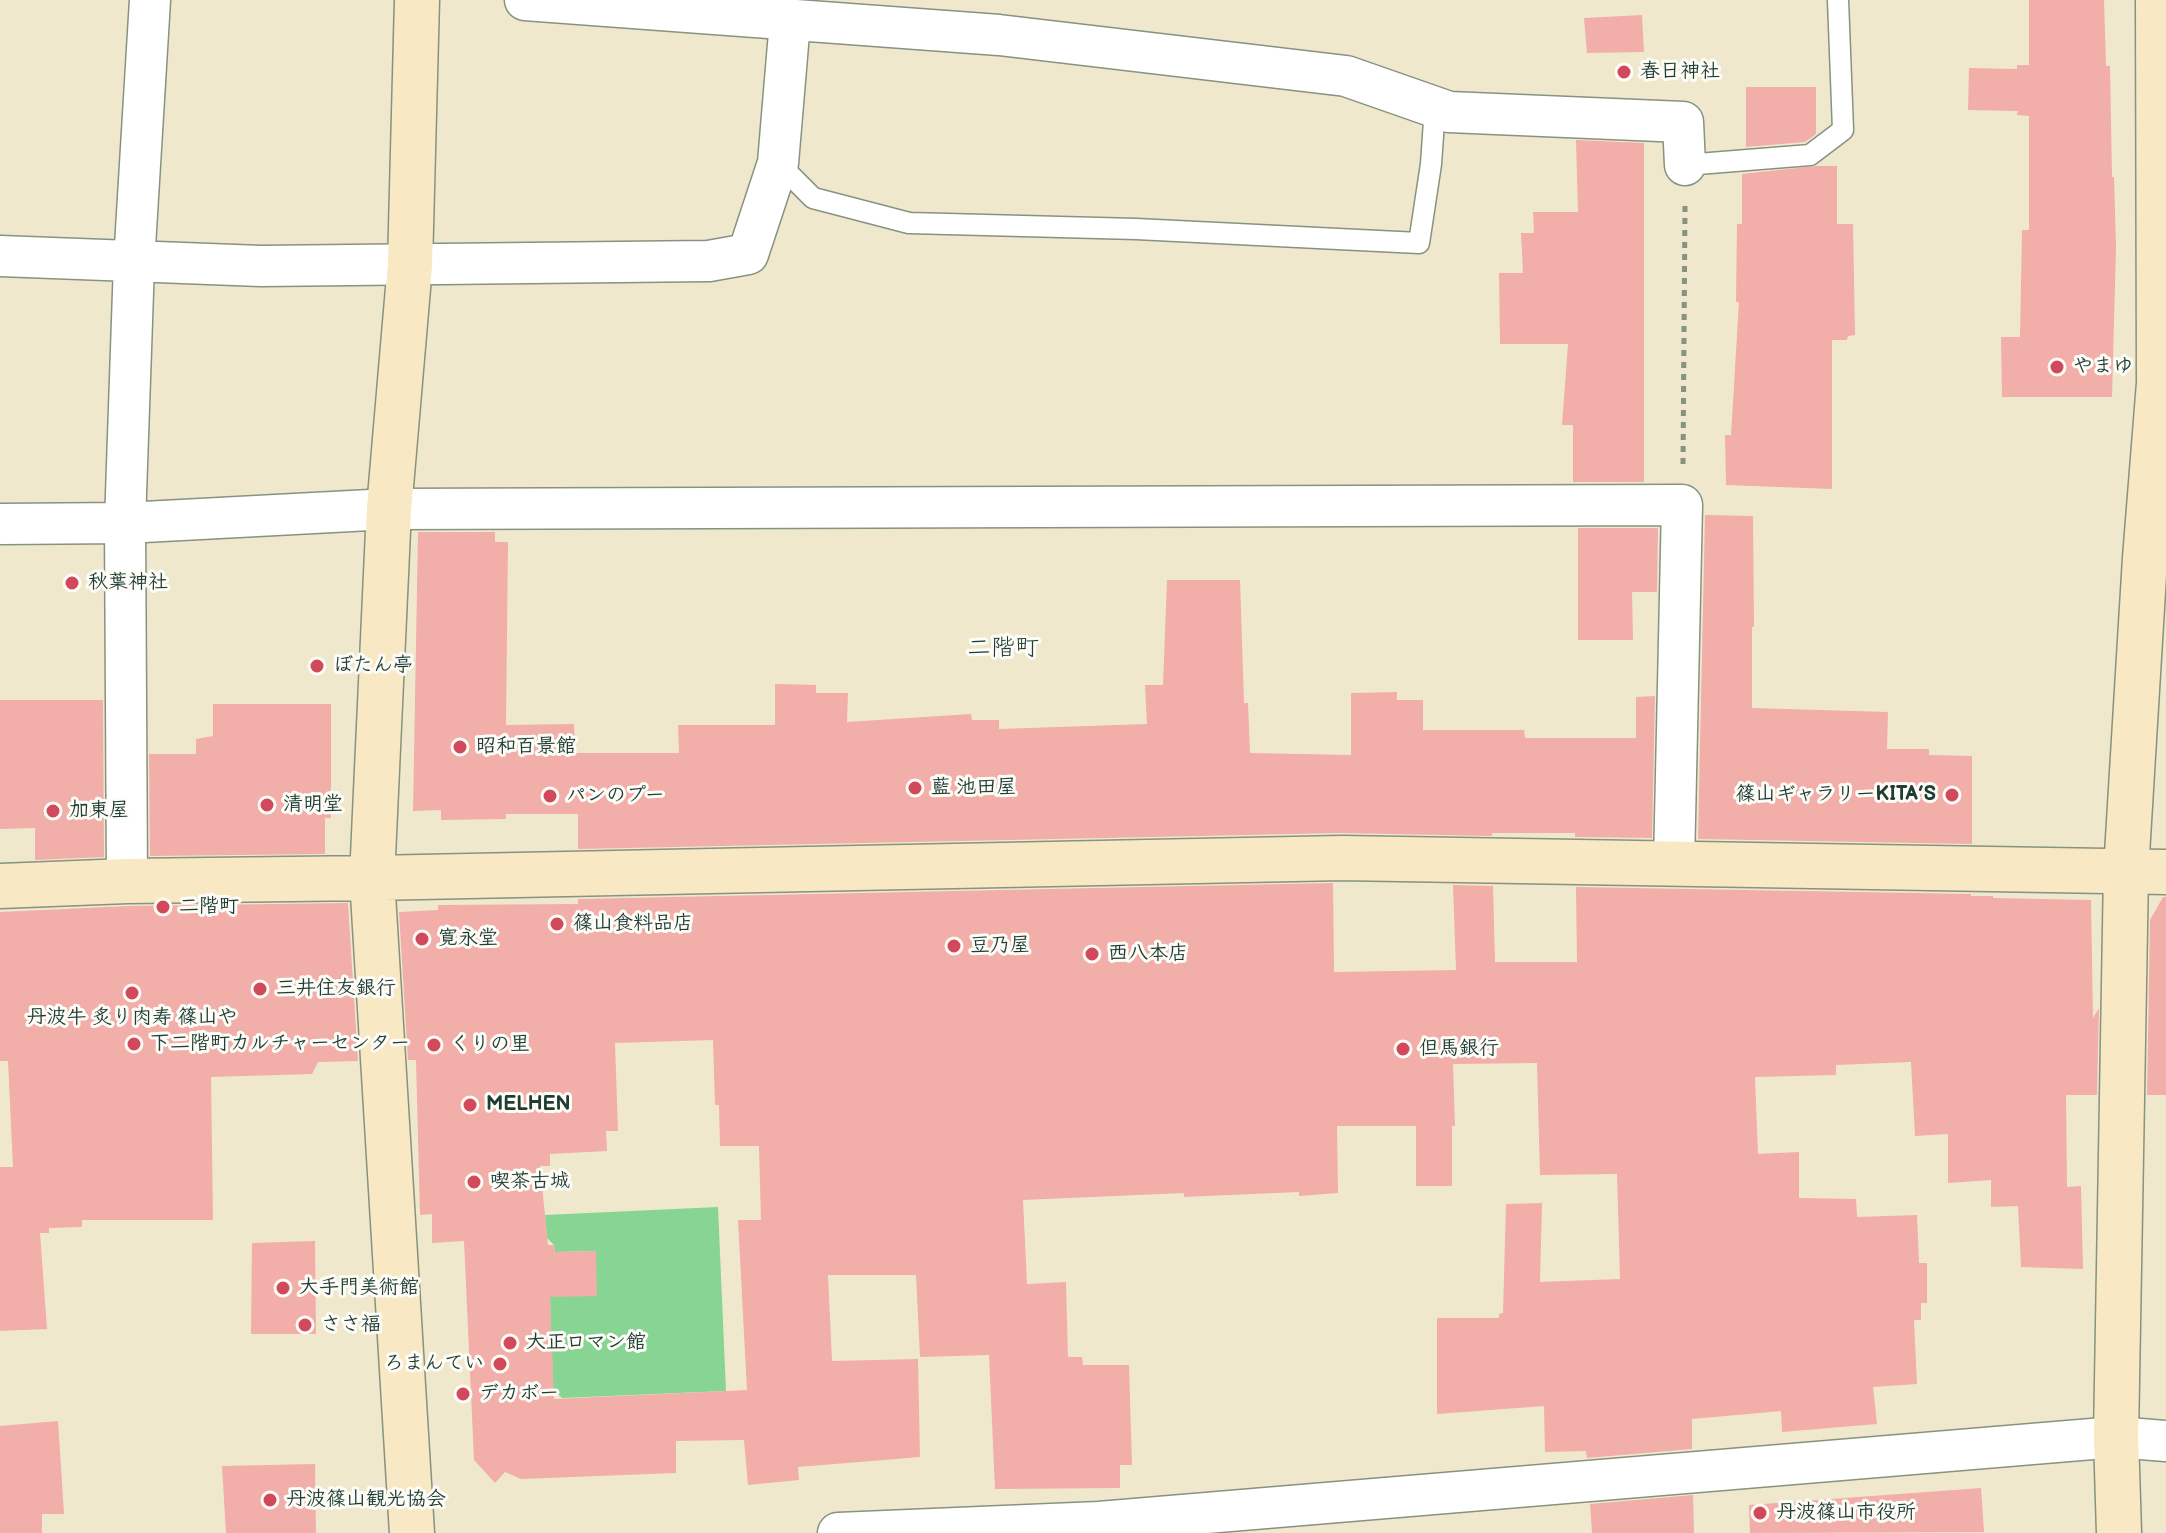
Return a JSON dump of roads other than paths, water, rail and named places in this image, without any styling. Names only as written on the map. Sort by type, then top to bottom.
[{"type":"street","points":[[127,881],[125,523],[134,263],[150,0]]},
{"type":"street","points":[[412,1533],[372,878],[389,509],[410,265],[417,0]]},
{"type":"street","points":[[525,0],[999,35],[1346,76],[1449,112],[1683,122],[1685,165]]},
{"type":"street","points":[[2119,1533],[2116,1437],[2146,872],[2144,573],[2159,383],[2158,0]]},
{"type":"street","points":[[0,256],[134,263],[410,265],[709,261],[748,254],[778,163],[790,21]]},
{"type":"street","points":[[0,524],[125,523],[389,509],[1682,505],[1674,864]]},
{"type":"street","points":[[0,886],[1342,858],[2146,872]]},
{"type":"street","points":[[838,1533],[1099,1522],[2116,1437],[2166,1441]]},
{"type":"lane","points":[[1685,165],[1810,155],[1843,130],[1838,0]]},
{"type":"lane","points":[[778,163],[813,198],[909,223],[1136,229],[1419,243],[1431,164],[1435,107]]},
{"type":"place","name":"春日神社","points":[[1624,72]]},
{"type":"place","name":"やまゆ","points":[[2057,367]]},
{"type":"place","name":"秋葉神社","points":[[72,583]]},
{"type":"place","name":"ぼたん亭","points":[[317,666]]},
{"type":"place","name":"昭和百景館","points":[[460,747]]},
{"type":"place","name":"藍 池田屋","points":[[915,788]]},
{"type":"place","name":"篠山ギャラリーKITA’S","points":[[1952,795]]},
{"type":"place","name":"パンのプー","points":[[550,796]]},
{"type":"place","name":"清明堂","points":[[267,805]]},
{"type":"place","name":"加東屋","points":[[53,811]]},
{"type":"place","name":"二階町","points":[[163,907]]},
{"type":"place","name":"篠山食料品店","points":[[557,924]]},
{"type":"place","name":"寛永堂","points":[[422,939]]},
{"type":"place","name":"豆乃屋","points":[[954,946]]},
{"type":"place","name":"西八本店","points":[[1092,954]]},
{"type":"place","name":"三井住友銀行","points":[[260,989]]},
{"type":"place","name":"丹波牛 炙り肉寿 篠山や","points":[[132,993]]},
{"type":"place","name":"下二階町カルチャーセンター","points":[[134,1044]]},
{"type":"place","name":"くりの里","points":[[434,1045]]},
{"type":"place","name":"但馬銀行","points":[[1403,1049]]},
{"type":"place","name":"MELHEN","points":[[470,1105]]},
{"type":"place","name":"喫茶古城","points":[[474,1182]]},
{"type":"place","name":"大手門美術館","points":[[283,1288]]},
{"type":"place","name":"ささ福","points":[[305,1325]]},
{"type":"place","name":"大正ロマン館","points":[[510,1343]]},
{"type":"place","name":"ろまんてい","points":[[500,1364]]},
{"type":"place","name":"デカボー","points":[[463,1394]]},
{"type":"place","name":"丹波篠山観光協会","points":[[270,1500]]},
{"type":"place","name":"丹波篠山市役所","points":[[1760,1513]]},
{"type":"district","name":"二階町","points":[[1003,649]]}]
